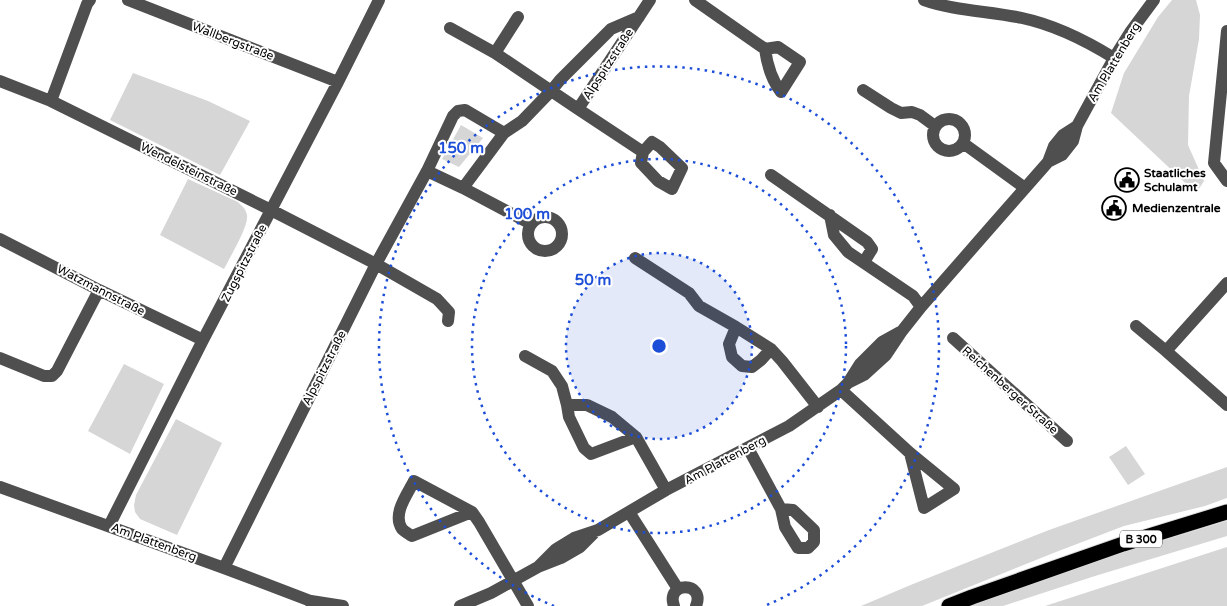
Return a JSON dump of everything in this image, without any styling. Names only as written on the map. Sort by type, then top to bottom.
[{"type":"highway","name":"B 300","points":[[949,606],[1123,544],[1227,512]]},
{"type":"street","points":[[51,101],[90,0]]},
{"type":"street","name":"Wallbergstraße","points":[[128,0],[338,82]]},
{"type":"street","name":"Zugspitzstraße","points":[[109,526],[379,0]]},
{"type":"street","name":"Alpspitzstraße","points":[[551,91],[578,109],[650,0]]},
{"type":"street","points":[[695,0],[765,49]]},
{"type":"street","points":[[924,0],[976,12],[1021,18],[1043,24],[1073,35],[1114,58]]},
{"type":"street","name":"Am Plattenberg","points":[[460,606],[491,593],[538,567],[556,549],[574,538],[598,530],[666,490],[789,426],[845,387],[860,364],[882,342],[902,331],[1048,162],[1054,146],[1063,135],[1077,126],[1114,58],[1154,0]]},
{"type":"street","points":[[495,54],[518,17]]},
{"type":"street","name":"Alpspitzstraße","points":[[462,188],[504,133],[522,121],[611,29],[639,17]]},
{"type":"street","points":[[450,28],[495,54],[551,91]]},
{"type":"street","points":[[1227,31],[1214,163],[1227,181]]},
{"type":"street","name":"Wendelsteinstraße","points":[[0,82],[51,101],[376,264],[437,299],[449,312],[448,321]]},
{"type":"street","points":[[863,90],[901,113],[912,112],[920,115],[935,126]]},
{"type":"street","points":[[578,109],[643,152]]},
{"type":"street","name":"Alpspitzstraße","points":[[224,568],[376,264],[427,171],[453,116],[458,111],[465,110],[504,133]]},
{"type":"street","points":[[950,118],[960,122],[965,132],[963,143],[956,150],[946,151],[941,149],[937,146],[933,136],[935,126],[944,119],[950,118]]},
{"type":"street","points":[[963,143],[1025,188]]},
{"type":"street","points":[[427,171],[531,224]]},
{"type":"street","points":[[771,175],[867,242],[872,249],[864,262]]},
{"type":"street","points":[[830,215],[834,235],[848,252],[913,296],[921,307]]},
{"type":"street","name":"Watzmannstraße","points":[[0,239],[203,340]]},
{"type":"street","points":[[635,258],[689,293],[699,306],[771,349],[818,407]]},
{"type":"street","points":[[1166,351],[1227,283]]},
{"type":"street","points":[[0,358],[44,376],[52,376],[57,371],[100,290]]},
{"type":"street","points":[[1136,326],[1227,405]]},
{"type":"street","points":[[736,327],[729,344],[732,357],[742,366],[752,367],[762,360],[771,349]]},
{"type":"street","name":"Reichenberger Straße","points":[[953,338],[1067,441]]},
{"type":"street","points":[[525,356],[552,371],[562,386],[569,417],[576,432],[584,448],[591,454],[636,437]]},
{"type":"street","points":[[845,387],[910,453]]},
{"type":"street","points":[[567,406],[587,405],[612,417],[636,437],[666,490]]},
{"type":"street","points":[[748,448],[781,509]]},
{"type":"street","points":[[472,512],[412,536],[403,531],[399,513],[414,481],[472,512],[480,522],[528,606]]},
{"type":"street","name":"Am Plattenberg","points":[[0,487],[224,568],[313,603],[343,606]]},
{"type":"street","points":[[629,512],[678,589]]},
{"type":"street","points":[[674,606],[673,598],[676,592],[678,589],[686,587],[694,591],[698,599],[696,606]]},
{"type":"shaded area","points":[[1172,0],[1196,0],[1200,15],[1199,39],[1189,96],[1188,145],[1204,181],[1196,193],[1111,113],[1124,73],[1158,17]]},
{"type":"shaded area","points":[[133,73],[208,101],[250,121],[220,175],[110,120]]},
{"type":"shaded area","points":[[461,125],[483,138],[459,167],[442,159]]},
{"type":"shaded area","points":[[188,179],[238,202],[244,208],[247,215],[242,234],[224,269],[160,235]]},
{"type":"shaded area","points":[[124,364],[164,384],[130,454],[88,431]]},
{"type":"shaded area","points":[[176,419],[222,443],[177,535],[140,519],[135,512],[134,505],[136,495]]},
{"type":"shaded area","points":[[1126,446],[1145,474],[1128,485],[1109,457]]},
{"type":"shaded area","points":[[1227,467],[1227,498],[1205,506],[1124,526],[922,606],[861,606],[1049,530]]},
{"type":"shaded area","points":[[1227,521],[1227,536],[1003,606],[970,606],[1124,552]]},
{"type":"shaded area","points":[[1227,547],[1227,606],[1045,606]]},
{"type":"place","name":"Staatliches Schulamt","points":[[1127,180]]},
{"type":"place","name":"Medienzentrale","points":[[1114,208]]}]
